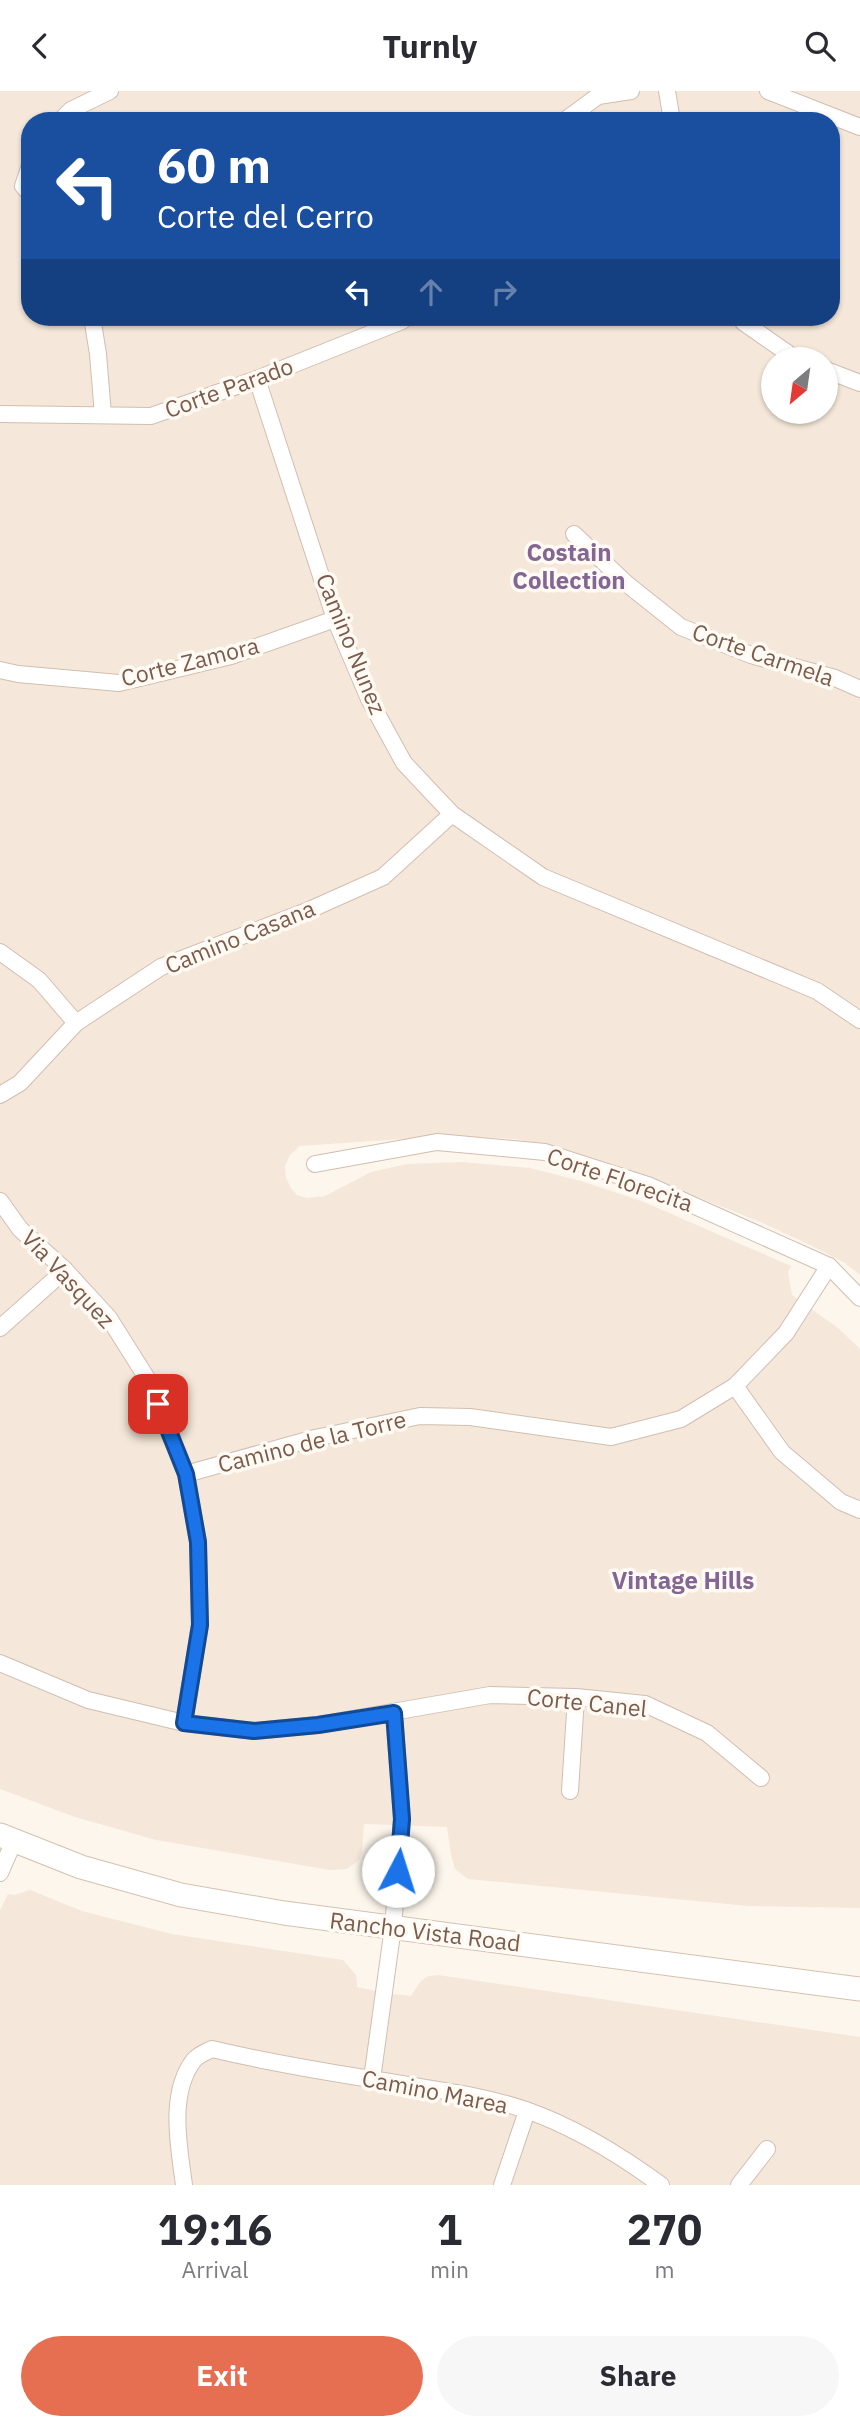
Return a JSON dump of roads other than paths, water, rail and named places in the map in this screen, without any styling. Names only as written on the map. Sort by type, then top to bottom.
[{"type":"main road","name":"Rancho Vista Road","points":[[7,1838],[81,1867],[181,1895],[284,1913],[860,1989]]},
{"type":"street","points":[[69,112],[110,91]]},
{"type":"street","points":[[576,112],[598,96],[631,91]]},
{"type":"street","points":[[667,91],[670,112]]},
{"type":"street","points":[[768,91],[822,112]]},
{"type":"street","points":[[840,119],[860,127]]},
{"type":"street","points":[[93,326],[103,415]]},
{"type":"street","name":"Corte Parado","points":[[0,414],[151,416],[257,379],[390,326]]},
{"type":"street","points":[[749,326],[779,347]]},
{"type":"street","points":[[838,375],[860,383]]},
{"type":"street","name":"Camino Nunez","points":[[257,379],[335,619],[369,699],[404,763],[452,814],[543,877],[817,991],[860,1020]]},
{"type":"street","name":"Corte Carmela","points":[[574,534],[627,584],[681,627],[751,655],[835,678],[860,689]]},
{"type":"street","name":"Corte Zamora","points":[[0,670],[119,683],[230,656],[335,619]]},
{"type":"street","name":"Camino Casana","points":[[0,1095],[20,1083],[76,1023],[161,967],[307,911],[383,877],[452,814]]},
{"type":"street","points":[[0,952],[38,980],[76,1023]]},
{"type":"street","name":"Corte Florecita","points":[[315,1164],[437,1142],[545,1152],[648,1185],[829,1266],[860,1297]]},
{"type":"street","name":"Via Vasquez","points":[[0,1201],[20,1229],[65,1270],[110,1318],[148,1380],[186,1474],[198,1542],[200,1625],[184,1723]]},
{"type":"street","name":"Camino de la Torre","points":[[186,1474],[315,1437],[420,1416],[470,1417],[611,1437],[681,1419],[735,1386],[786,1333],[829,1266]]},
{"type":"street","points":[[0,1328],[65,1270]]},
{"type":"street","points":[[735,1386],[782,1452],[841,1502],[860,1510]]},
{"type":"street","name":"Corte Canel","points":[[0,1663],[88,1700],[184,1723],[254,1731],[318,1725],[490,1695],[576,1697],[645,1704],[707,1733],[761,1779]]},
{"type":"street","points":[[570,1791],[576,1697]]},
{"type":"street","points":[[372,2079],[393,1927],[402,1819],[394,1713]]},
{"type":"street","points":[[0,1873],[7,1838]]},
{"type":"street","name":"Camino Marea","points":[[184,2185],[179,2151],[178,2101],[184,2077],[195,2058],[212,2049],[471,2095],[527,2111],[580,2134],[632,2164],[661,2185]]},
{"type":"street","points":[[502,2185],[527,2111]]},
{"type":"street","points":[[739,2185],[767,2149]]},
{"type":"district","name":"Costain Collection","points":[[569,567]]},
{"type":"district","name":"Vintage Hills","points":[[683,1581]]}]
